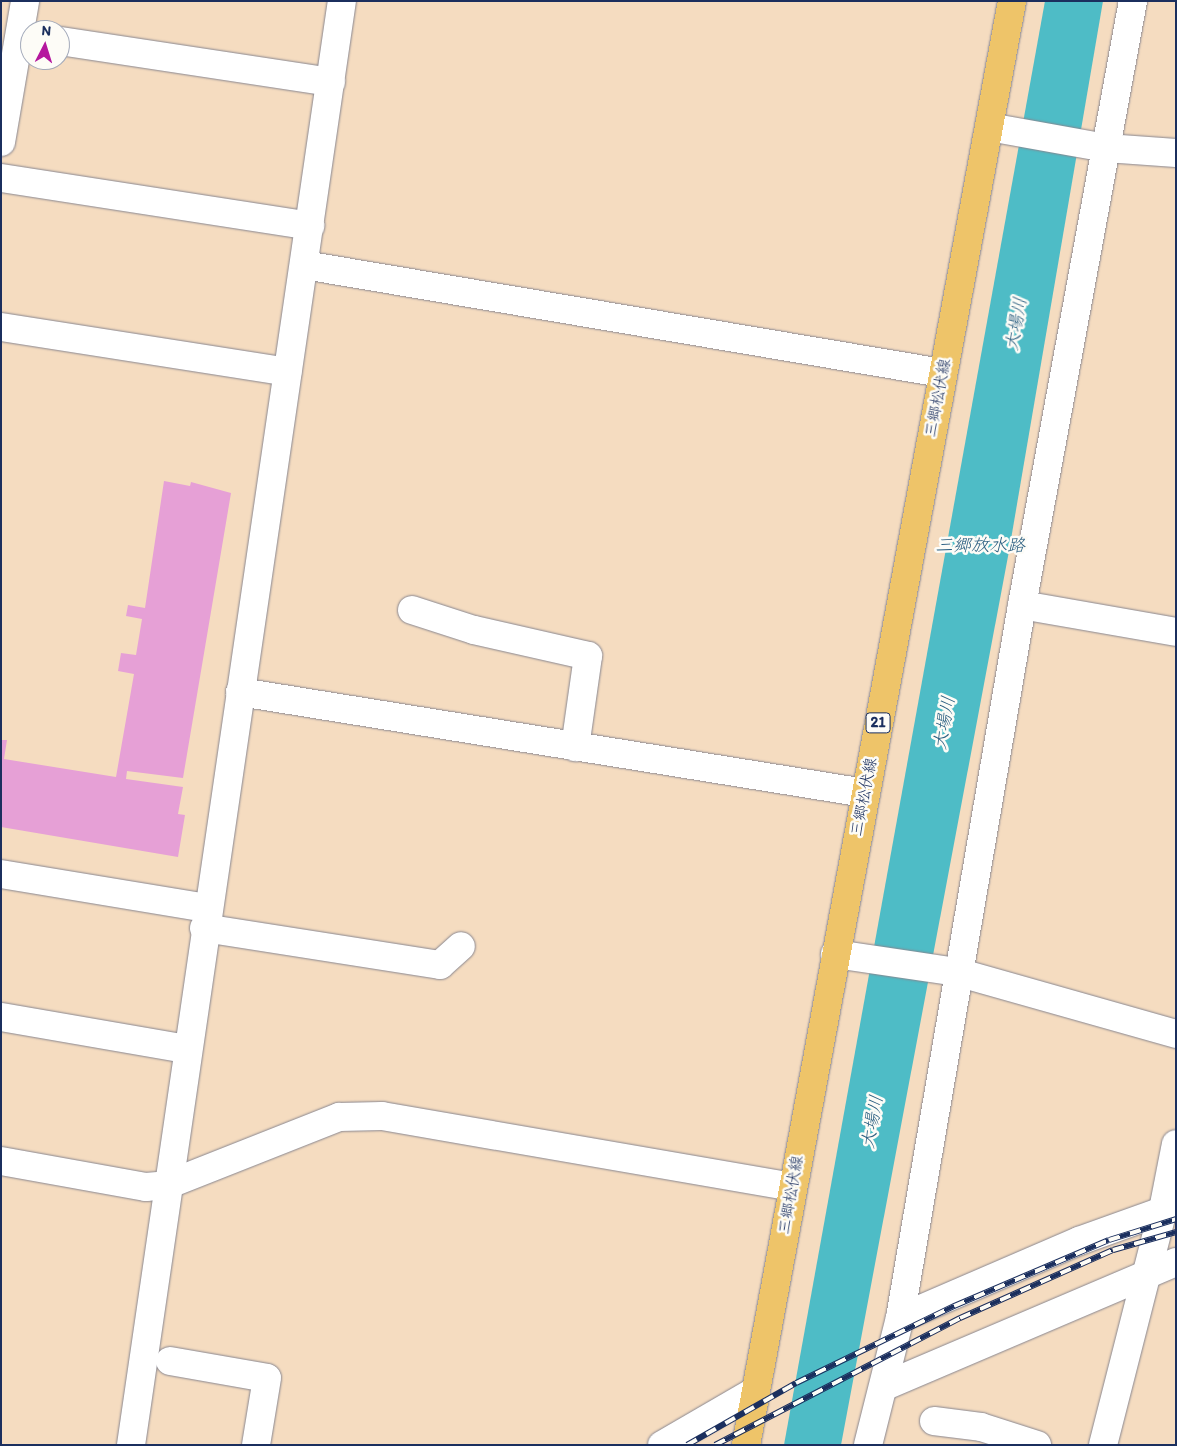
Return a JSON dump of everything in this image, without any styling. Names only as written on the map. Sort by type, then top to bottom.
[{"type":"main road","name":"三郷松伏線","points":[[746,1445],[792,1187],[846,956],[865,794],[942,373],[1000,129],[1012,1]]},
{"type":"street","points":[[25,1],[25,20]]},
{"type":"street","points":[[131,1445],[205,918],[310,226],[342,1]]},
{"type":"street","points":[[868,1445],[885,1386],[900,1318],[948,971],[1022,605],[1098,147],[1133,1]]},
{"type":"street","points":[[70,43],[331,82]]},
{"type":"street","points":[[1,142],[20,58]]},
{"type":"street","points":[[1000,129],[1098,147],[1176,153]]},
{"type":"street","points":[[1,178],[310,226]]},
{"type":"street","points":[[304,265],[942,373]]},
{"type":"street","points":[[1,327],[287,372]]},
{"type":"street","points":[[1022,605],[1176,632]]},
{"type":"street","points":[[412,610],[474,630],[588,656],[575,746]]},
{"type":"street","points":[[240,692],[865,794]]},
{"type":"street","points":[[1,874],[205,918],[440,965],[461,946]]},
{"type":"street","points":[[846,956],[948,971],[1176,1034]]},
{"type":"street","points":[[1,1017],[186,1049]]},
{"type":"street","points":[[1,1161],[146,1187],[167,1185],[339,1116],[382,1116],[792,1187]]},
{"type":"street","points":[[1103,1445],[1146,1273],[1170,1208],[1176,1144]]},
{"type":"street","points":[[900,1318],[1170,1208]]},
{"type":"street","points":[[885,1386],[1146,1273],[1176,1262]]},
{"type":"street","points":[[170,1362],[267,1378],[256,1445]]},
{"type":"street","points":[[662,1445],[755,1391]]},
{"type":"street","points":[[934,1421],[981,1427],[1036,1445]]},
{"type":"water","name":"三郷放水路","points":[[1045,1],[1103,1],[1009,551],[841,1445],[784,1445]]},
{"type":"building","points":[[164,481],[190,486],[191,482],[231,493],[183,778],[127,771],[126,779],[183,787],[178,814],[185,815],[178,857],[1,827],[1,740],[7,740],[4,759],[116,777],[134,674],[118,671],[121,653],[136,655],[142,619],[126,616],[128,605],[145,608]]},
{"type":"railway","points":[[687,1445],[796,1383],[954,1306],[1109,1240],[1176,1219]]},
{"type":"railway","points":[[715,1445],[960,1318],[1113,1250],[1176,1232]]},
{"type":"water label","name":"大場川","points":[[1016,324]]},
{"type":"water label","name":"大場川","points":[[944,723]]},
{"type":"water label","name":"大場川","points":[[872,1122]]}]
